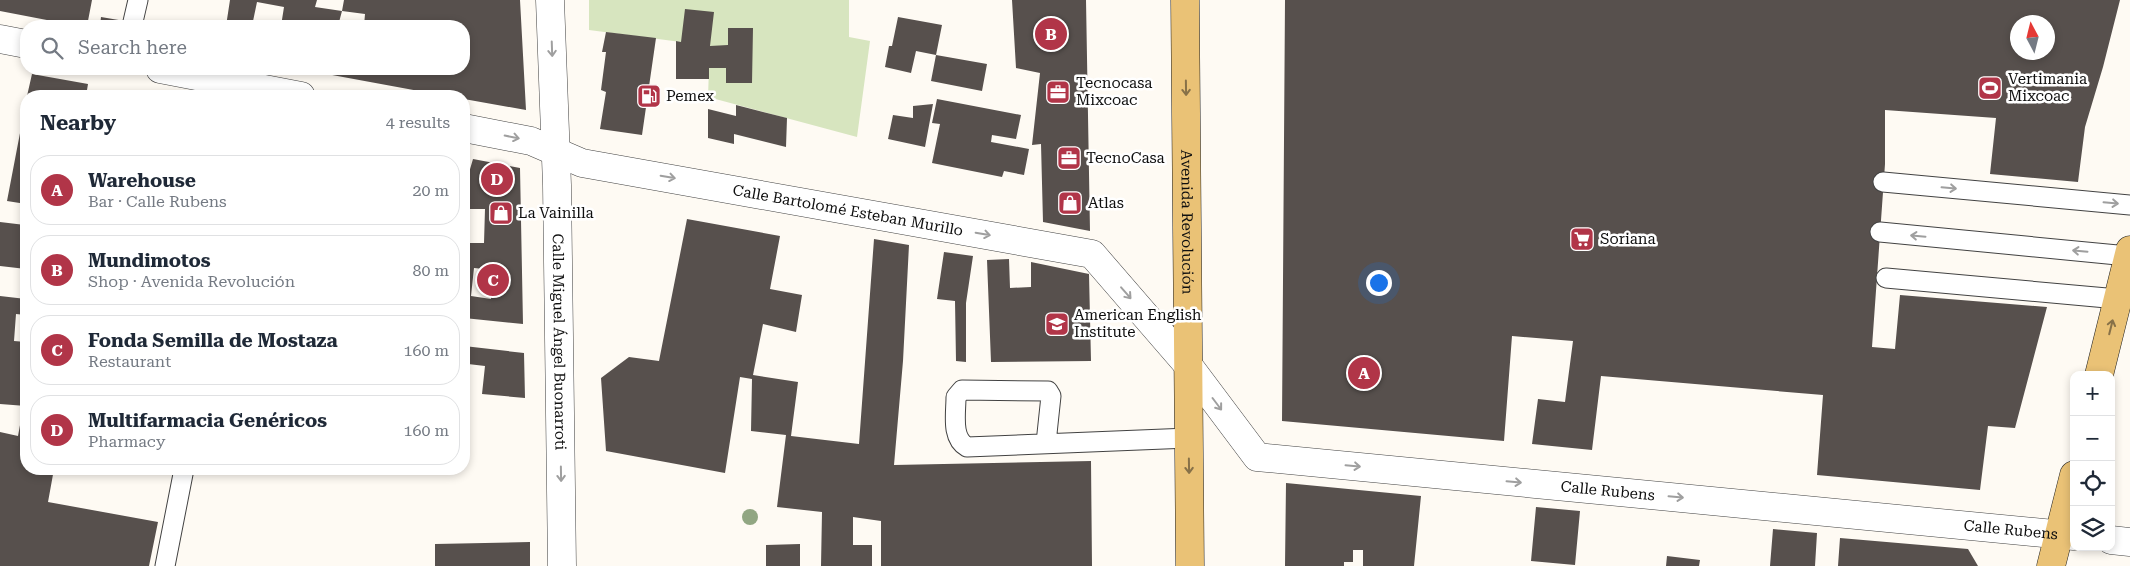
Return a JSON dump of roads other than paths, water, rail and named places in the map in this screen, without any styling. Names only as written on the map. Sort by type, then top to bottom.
[{"type":"main road","name":"Avenida Revolución","points":[[1185,0],[1190,566]]},
{"type":"main road","points":[[2100,371],[2129,253]]},
{"type":"main road","points":[[2051,566],[2066,535],[2070,506]]},
{"type":"street","name":"Calle Miguel Ángel Buonarroti","points":[[550,0],[556,151],[562,566]]},
{"type":"street","points":[[0,39],[20,43]]},
{"type":"street","points":[[191,75],[270,90]]},
{"type":"street","name":"Calle Bartolomé Esteban Murillo","points":[[470,129],[531,141],[582,163],[1092,254],[1188,365]]},
{"type":"street","name":"Calle Rubens","points":[[1188,365],[1258,457],[2066,535]]},
{"type":"street","points":[[2115,540],[2130,542]]},
{"type":"lane","points":[[133,20],[138,0]]},
{"type":"lane","points":[[1883,182],[2130,205]]},
{"type":"lane","points":[[1880,232],[2129,253]]},
{"type":"lane","points":[[1886,278],[2118,299]]},
{"type":"lane","points":[[1046,442],[1051,396],[1048,390],[962,390],[958,392],[956,397],[956,436],[960,443],[967,447],[1046,442],[1189,438]]},
{"type":"lane","points":[[165,566],[183,475]]},
{"type":"place","name":"Mundimotos","points":[[1051,34]]},
{"type":"place","name":"Vertimania Mixcoac","points":[[1990,88]]},
{"type":"place","name":"Tecnocasa Mixcoac","points":[[1058,92]]},
{"type":"place","name":"Pemex","points":[[649,96]]},
{"type":"place","name":"TecnoCasa","points":[[1069,158]]},
{"type":"place","name":"Multifarmacia Genéricos","points":[[497,179]]},
{"type":"place","name":"Atlas","points":[[1070,203]]},
{"type":"place","name":"La Vainilla","points":[[501,213]]},
{"type":"place","name":"Soriana","points":[[1582,239]]},
{"type":"place","name":"Fonda Semilla de Mostaza","points":[[493,280]]},
{"type":"place","name":"American English Institute","points":[[1057,324]]},
{"type":"place","name":"Warehouse","points":[[1364,373]]}]
